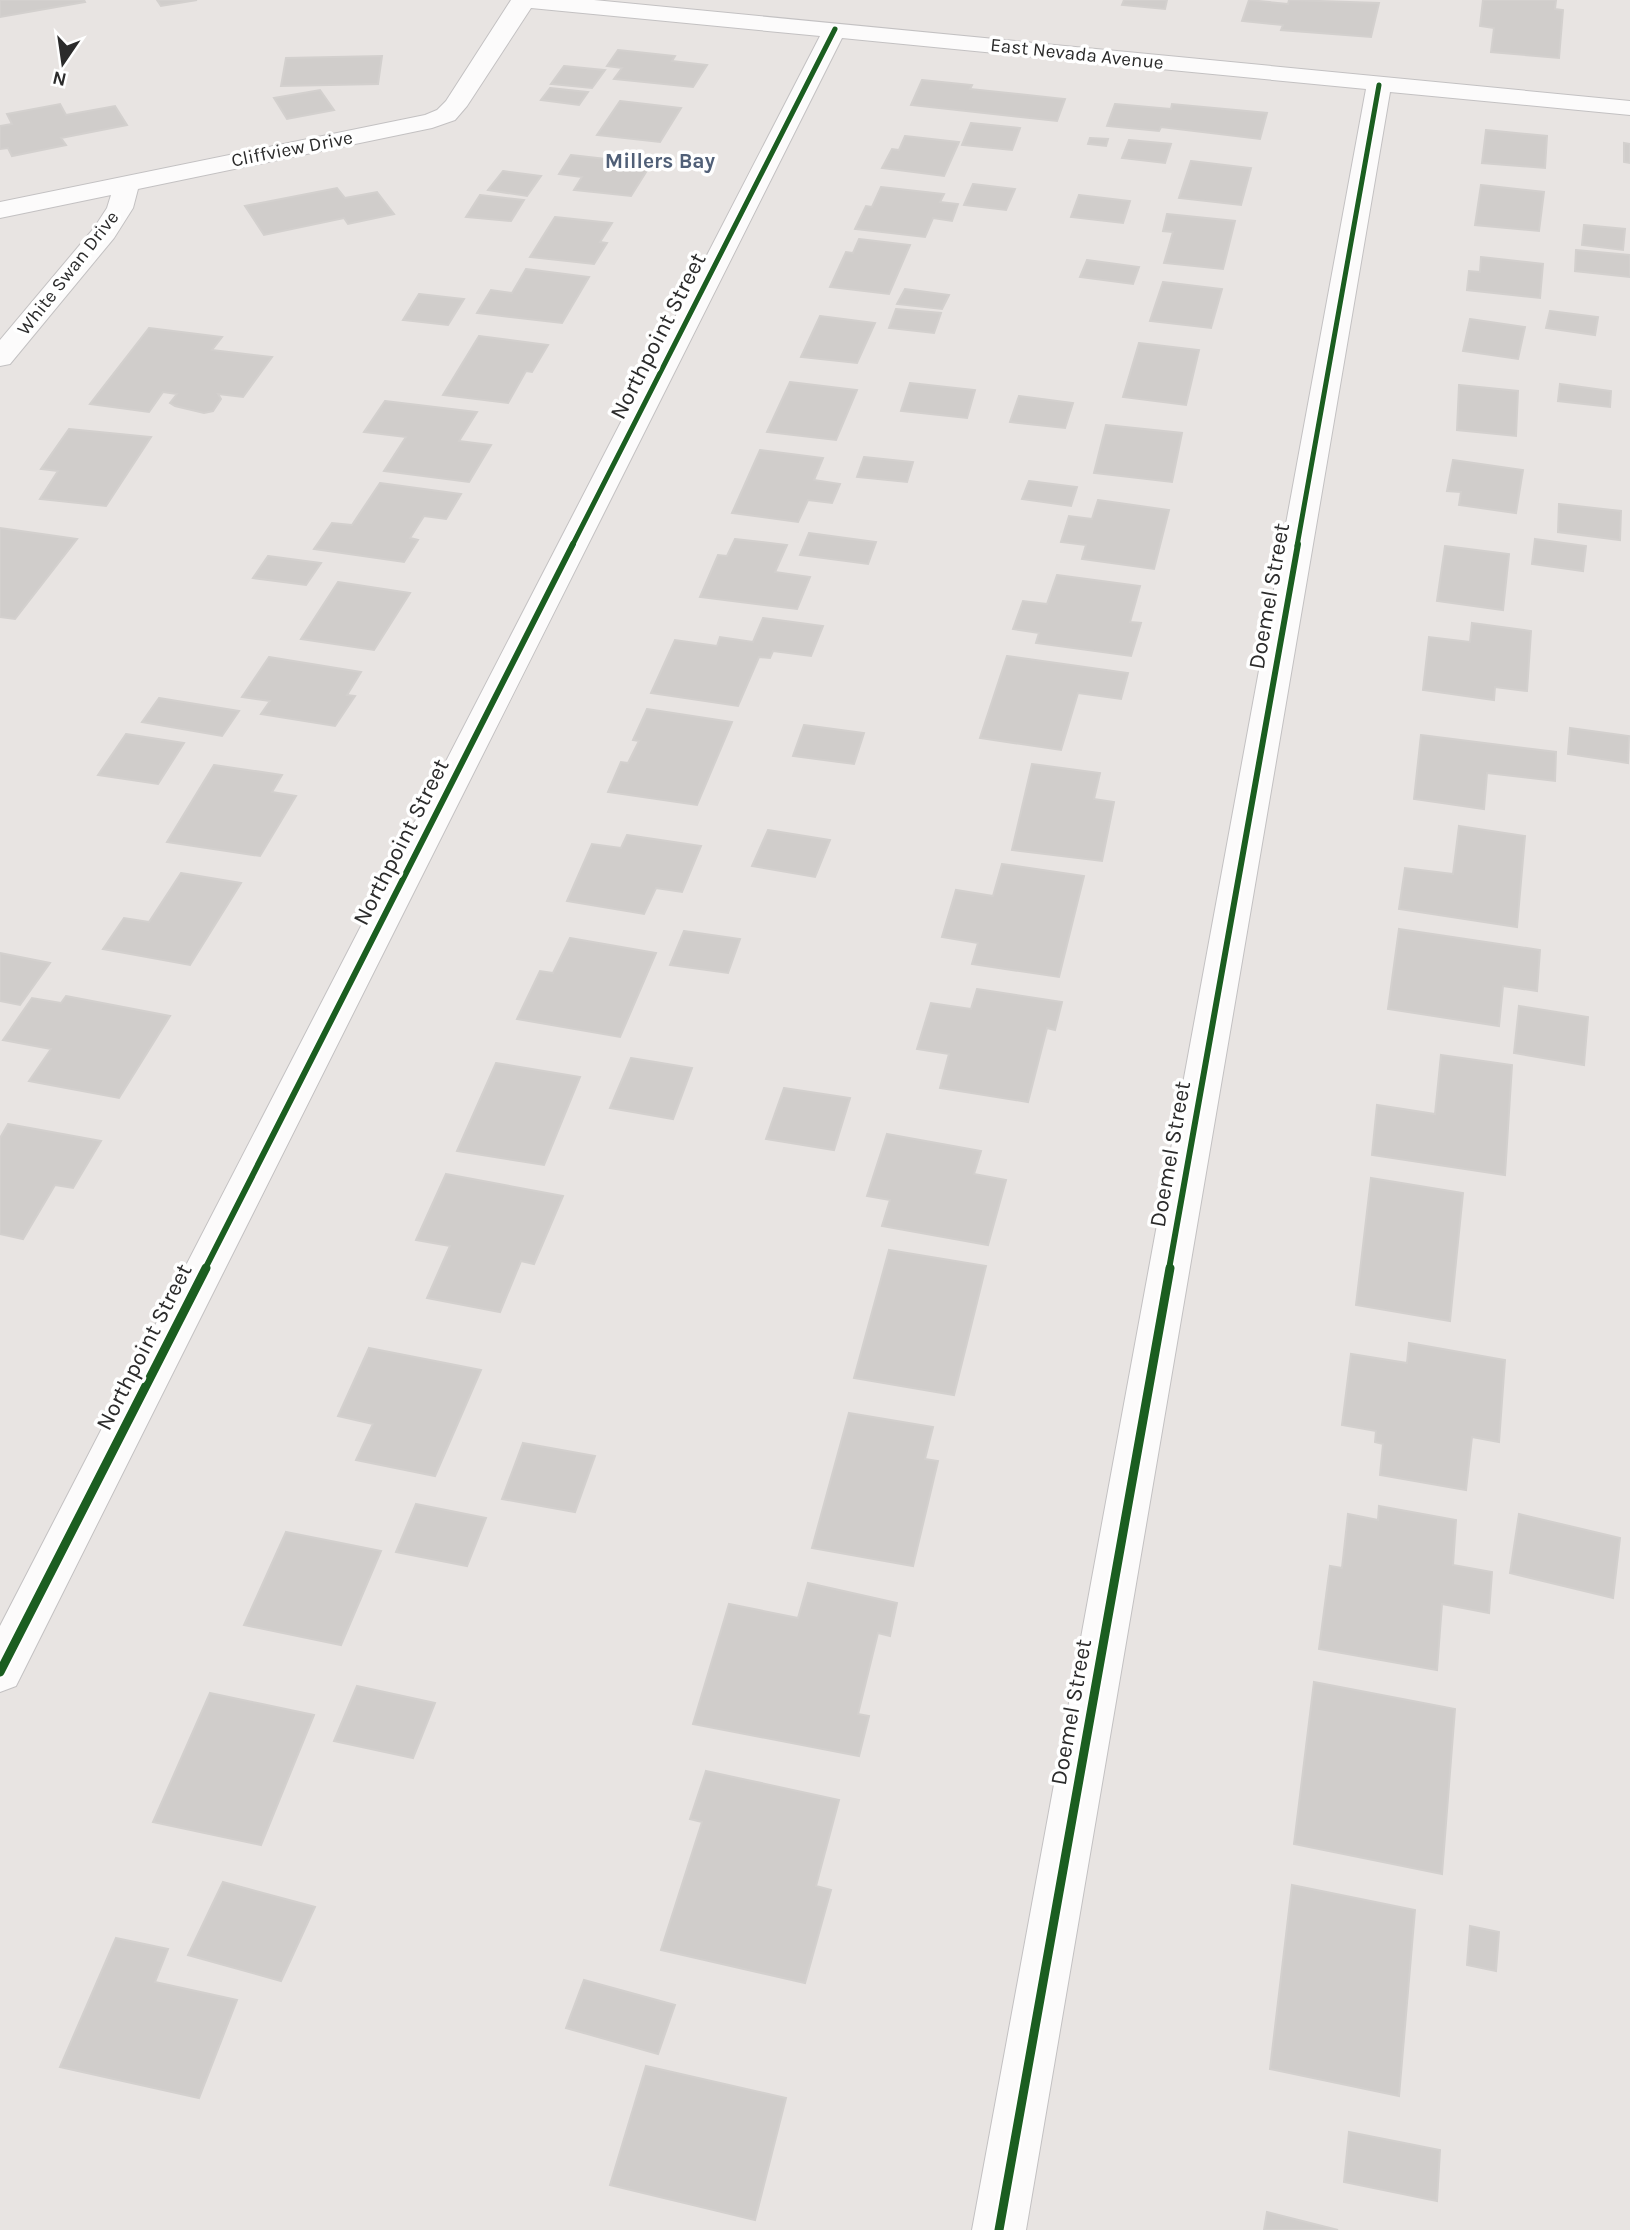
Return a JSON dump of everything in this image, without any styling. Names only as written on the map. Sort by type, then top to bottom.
[{"type":"street","name":"East Nevada Avenue","points":[[524,0],[1630,108]]},
{"type":"street","name":"Cliffview Drive","points":[[0,210],[432,121],[446,115],[455,106],[524,0]]},
{"type":"street","name":"Northpoint Street","points":[[0,1672],[835,29]]},
{"type":"street","name":"Doemel Street","points":[[999,2230],[1379,85]]},
{"type":"street","name":"White Swan Drive","points":[[0,358],[105,232],[120,208],[127,183]]},
{"type":"building","points":[[0,0],[84,0],[85,2],[0,17]]},
{"type":"building","points":[[157,0],[197,0],[161,6]]},
{"type":"building","points":[[1124,0],[1167,0],[1165,9],[1122,5]]},
{"type":"building","points":[[1249,0],[1288,4],[1289,0],[1379,3],[1371,37],[1281,30],[1283,25],[1242,21]]},
{"type":"building","points":[[1483,0],[1556,0],[1555,9],[1563,10],[1559,58],[1491,52],[1494,28],[1480,26]]},
{"type":"building","points":[[618,50],[675,56],[672,61],[707,65],[693,87],[614,79],[622,68],[607,66]]},
{"type":"building","points":[[382,56],[378,84],[281,86],[286,58]]},
{"type":"building","points":[[564,66],[605,70],[592,88],[551,84]]},
{"type":"building","points":[[922,80],[972,85],[970,89],[1065,99],[1057,121],[911,105]]},
{"type":"building","points":[[550,88],[588,92],[579,105],[541,100]]},
{"type":"building","points":[[320,90],[334,110],[287,119],[274,98]]},
{"type":"building","points":[[620,101],[681,108],[660,142],[597,135]]},
{"type":"building","points":[[60,104],[66,115],[115,106],[127,125],[61,138],[66,145],[12,156],[8,148],[0,149],[0,126],[12,124],[7,114]]},
{"type":"building","points":[[1115,104],[1171,109],[1172,104],[1267,113],[1260,139],[1161,127],[1159,131],[1107,126]]},
{"type":"building","points":[[971,123],[1020,128],[1012,150],[962,145]]},
{"type":"building","points":[[1486,130],[1547,136],[1545,168],[1482,163]]},
{"type":"building","points":[[905,136],[959,142],[944,176],[882,168],[892,149],[899,150]]},
{"type":"building","points":[[1090,138],[1108,139],[1106,146],[1088,144]]},
{"type":"building","points":[[1129,140],[1171,144],[1165,163],[1122,158]]},
{"type":"building","points":[[1624,143],[1630,144],[1630,163],[1624,162]]},
{"type":"building","points":[[571,155],[651,164],[631,196],[574,190],[582,177],[559,174]]},
{"type":"building","points":[[1191,161],[1251,168],[1241,205],[1179,198]]},
{"type":"building","points":[[503,171],[541,176],[527,196],[488,190]]},
{"type":"building","points":[[973,184],[1015,189],[1006,210],[964,205]]},
{"type":"building","points":[[1481,185],[1544,192],[1539,231],[1475,225]]},
{"type":"building","points":[[881,187],[944,194],[940,202],[958,204],[952,221],[933,218],[925,237],[855,229],[866,206],[872,207]]},
{"type":"building","points":[[337,188],[345,198],[377,192],[394,214],[348,224],[344,218],[264,235],[245,206]]},
{"type":"building","points":[[480,195],[524,200],[511,221],[466,217]]},
{"type":"building","points":[[1079,195],[1130,201],[1123,223],[1071,217]]},
{"type":"building","points":[[1167,214],[1235,221],[1223,269],[1164,263],[1173,232],[1163,231]]},
{"type":"building","points":[[555,217],[612,223],[600,242],[607,243],[594,264],[530,257]]},
{"type":"building","points":[[1584,225],[1625,229],[1623,250],[1582,245]]},
{"type":"building","points":[[859,239],[910,245],[889,294],[830,287],[846,252],[853,253]]},
{"type":"building","points":[[1576,250],[1630,255],[1630,277],[1575,271]]},
{"type":"building","points":[[1481,257],[1543,264],[1540,298],[1467,290],[1469,271],[1480,272]]},
{"type":"building","points":[[1087,260],[1139,267],[1133,284],[1080,277]]},
{"type":"building","points":[[526,269],[589,277],[562,323],[477,313],[491,290],[512,293]]},
{"type":"building","points":[[1163,282],[1222,289],[1211,328],[1150,321]]},
{"type":"building","points":[[905,289],[949,295],[942,309],[897,304]]},
{"type":"building","points":[[419,294],[464,299],[448,325],[403,320]]},
{"type":"building","points":[[896,309],[941,313],[934,333],[889,328]]},
{"type":"building","points":[[1550,311],[1598,317],[1595,335],[1546,328]]},
{"type":"building","points":[[820,316],[875,323],[857,363],[801,357]]},
{"type":"building","points":[[1470,319],[1525,327],[1518,359],[1463,351]]},
{"type":"building","points":[[149,328],[222,337],[212,350],[272,357],[243,397],[218,394],[221,399],[213,411],[204,413],[175,406],[170,403],[177,394],[163,392],[149,412],[90,404]]},
{"type":"building","points":[[479,336],[548,345],[532,372],[526,371],[508,403],[443,395]]},
{"type":"building","points":[[1139,343],[1199,350],[1186,405],[1123,397]]},
{"type":"building","points":[[790,382],[857,390],[836,440],[767,432]]},
{"type":"building","points":[[910,383],[975,390],[967,418],[901,411]]},
{"type":"building","points":[[1560,384],[1611,391],[1610,407],[1558,401]]},
{"type":"building","points":[[1459,385],[1518,391],[1516,436],[1457,430]]},
{"type":"building","points":[[1019,396],[1073,403],[1065,428],[1010,422]]},
{"type":"building","points":[[385,401],[477,412],[459,441],[491,445],[469,482],[384,471],[406,437],[364,432]]},
{"type":"building","points":[[1106,425],[1182,433],[1172,482],[1094,473]]},
{"type":"building","points":[[69,429],[151,437],[106,506],[40,499],[58,471],[41,469]]},
{"type":"building","points":[[760,450],[823,458],[814,480],[840,484],[832,503],[808,500],[798,522],[732,513]]},
{"type":"building","points":[[864,457],[913,462],[907,482],[857,477]]},
{"type":"building","points":[[1453,460],[1523,470],[1516,513],[1459,505],[1461,492],[1447,491]]},
{"type":"building","points":[[1029,481],[1077,487],[1071,506],[1022,499]]},
{"type":"building","points":[[380,483],[461,494],[446,519],[424,516],[410,538],[418,540],[404,562],[314,549],[332,523],[352,525]]},
{"type":"building","points":[[1098,500],[1169,510],[1154,569],[1082,559],[1086,545],[1061,542],[1069,516],[1092,519]]},
{"type":"building","points":[[1559,504],[1621,511],[1620,540],[1558,532]]},
{"type":"building","points":[[0,528],[77,539],[15,619],[0,617]]},
{"type":"building","points":[[809,533],[876,542],[868,564],[800,555]]},
{"type":"building","points":[[735,539],[787,545],[775,572],[810,577],[797,609],[700,597],[718,555],[727,556]]},
{"type":"building","points":[[1535,539],[1586,546],[1583,571],[1532,564]]},
{"type":"building","points":[[1445,546],[1509,554],[1503,610],[1437,601]]},
{"type":"building","points":[[268,556],[321,563],[306,585],[253,578]]},
{"type":"building","points":[[1057,575],[1140,586],[1130,622],[1141,623],[1131,656],[1036,643],[1039,633],[1013,629],[1023,601],[1047,604]]},
{"type":"building","points":[[338,582],[410,593],[374,650],[301,639]]},
{"type":"building","points":[[763,618],[823,626],[811,656],[773,651],[770,658],[759,657],[738,706],[651,693],[675,640],[717,646],[720,637],[753,642]]},
{"type":"building","points":[[1472,623],[1531,631],[1527,691],[1495,687],[1494,700],[1423,690],[1429,637],[1470,642]]},
{"type":"building","points":[[1007,656],[1128,673],[1121,699],[1078,693],[1061,750],[980,738]]},
{"type":"building","points":[[269,657],[361,672],[347,695],[355,696],[335,726],[261,714],[270,701],[242,697]]},
{"type":"building","points":[[159,698],[239,711],[222,736],[142,722]]},
{"type":"building","points":[[647,709],[732,722],[697,805],[608,792],[621,762],[628,763],[639,741],[633,740]]},
{"type":"building","points":[[804,725],[864,733],[854,764],[793,756]]},
{"type":"building","points":[[1570,728],[1629,736],[1628,763],[1568,754]]},
{"type":"building","points":[[126,734],[184,743],[158,784],[98,775]]},
{"type":"building","points":[[1421,735],[1556,752],[1555,781],[1487,773],[1484,809],[1414,799]]},
{"type":"building","points":[[1032,764],[1100,773],[1094,799],[1114,802],[1102,861],[1012,850]]},
{"type":"building","points":[[214,765],[282,775],[272,792],[296,796],[260,856],[167,842]]},
{"type":"building","points":[[1459,826],[1525,836],[1517,927],[1399,909],[1405,868],[1453,874]]},
{"type":"building","points":[[768,830],[830,840],[815,877],[752,866]]},
{"type":"building","points":[[627,835],[701,846],[682,892],[656,888],[644,914],[567,901],[592,844],[621,848]]},
{"type":"building","points":[[1002,864],[1084,876],[1059,977],[972,964],[978,943],[942,937],[956,890],[993,896]]},
{"type":"building","points":[[181,873],[241,883],[190,965],[103,949],[124,918],[149,922]]},
{"type":"building","points":[[1399,929],[1540,950],[1537,991],[1503,986],[1499,1026],[1388,1009]]},
{"type":"building","points":[[684,931],[740,939],[728,973],[670,965]]},
{"type":"building","points":[[570,938],[656,953],[620,1037],[517,1019],[540,971],[553,973]]},
{"type":"building","points":[[0,953],[50,963],[20,1005],[0,1001]]},
{"type":"building","points":[[977,989],[1062,1002],[1055,1030],[1047,1028],[1028,1102],[940,1088],[949,1054],[917,1049],[931,1003],[971,1009]]},
{"type":"building","points":[[66,996],[170,1016],[119,1098],[29,1081],[51,1049],[3,1040],[32,998],[61,1003]]},
{"type":"building","points":[[1519,1006],[1588,1017],[1584,1065],[1514,1053]]},
{"type":"building","points":[[1441,1055],[1512,1065],[1505,1175],[1372,1155],[1377,1105],[1435,1114]]},
{"type":"building","points":[[631,1058],[692,1068],[673,1119],[610,1108]]},
{"type":"building","points":[[496,1063],[580,1077],[544,1165],[457,1151]]},
{"type":"building","points":[[784,1088],[850,1098],[834,1150],[766,1139]]},
{"type":"building","points":[[8,1124],[101,1141],[73,1188],[55,1185],[23,1239],[0,1234],[0,1138]]},
{"type":"building","points":[[887,1134],[981,1151],[974,1174],[1006,1180],[988,1245],[882,1226],[890,1200],[867,1196]]},
{"type":"building","points":[[446,1174],[563,1196],[534,1264],[521,1261],[500,1312],[427,1298],[450,1246],[416,1240]]},
{"type":"building","points":[[1371,1178],[1463,1193],[1450,1321],[1356,1305]]},
{"type":"building","points":[[889,1250],[986,1266],[954,1395],[854,1378]]},
{"type":"building","points":[[1409,1343],[1505,1360],[1499,1442],[1472,1437],[1466,1490],[1380,1475],[1383,1444],[1375,1442],[1376,1431],[1342,1425],[1351,1354],[1407,1363]]},
{"type":"building","points":[[369,1348],[481,1370],[435,1476],[356,1460],[373,1424],[338,1416]]},
{"type":"building","points":[[849,1413],[933,1427],[925,1459],[938,1461],[913,1566],[812,1548]]},
{"type":"building","points":[[523,1443],[595,1456],[575,1512],[502,1499]]},
{"type":"building","points":[[416,1504],[486,1518],[467,1566],[396,1552]]},
{"type":"building","points":[[1379,1506],[1456,1520],[1453,1565],[1492,1572],[1489,1613],[1442,1604],[1437,1670],[1319,1649],[1330,1566],[1342,1568],[1348,1514],[1378,1520]]},
{"type":"building","points":[[1519,1514],[1620,1538],[1613,1598],[1510,1573]]},
{"type":"building","points":[[286,1532],[381,1551],[341,1645],[244,1625]]},
{"type":"building","points":[[808,1583],[897,1603],[890,1636],[878,1633],[858,1714],[869,1716],[859,1756],[693,1724],[729,1604],[798,1618]]},
{"type":"building","points":[[1314,1682],[1455,1709],[1442,1874],[1294,1844]]},
{"type":"building","points":[[357,1686],[435,1703],[413,1758],[334,1741]]},
{"type":"building","points":[[210,1693],[314,1715],[261,1845],[153,1822]]},
{"type":"building","points":[[706,1771],[839,1800],[816,1886],[831,1890],[805,1983],[661,1950],[702,1822],[690,1819]]},
{"type":"building","points":[[223,1882],[315,1907],[281,1981],[188,1955]]},
{"type":"building","points":[[1292,1885],[1415,1910],[1399,2096],[1270,2069]]},
{"type":"building","points":[[1470,1926],[1499,1932],[1496,1971],[1467,1965]]},
{"type":"building","points":[[116,1938],[168,1949],[155,1982],[237,2000],[199,2098],[60,2067]]},
{"type":"building","points":[[584,1980],[675,2005],[658,2054],[566,2028]]},
{"type":"building","points":[[646,2066],[786,2098],[755,2220],[610,2185]]},
{"type":"building","points":[[1349,2132],[1440,2150],[1437,2201],[1344,2182]]},
{"type":"building","points":[[1267,2212],[1338,2230],[1264,2230]]},
{"type":"cycle path","points":[[0,1672],[835,29]]},
{"type":"cycle path","points":[[999,2230],[1379,85]]},
{"type":"district","name":"Millers Bay","points":[[660,161]]}]
